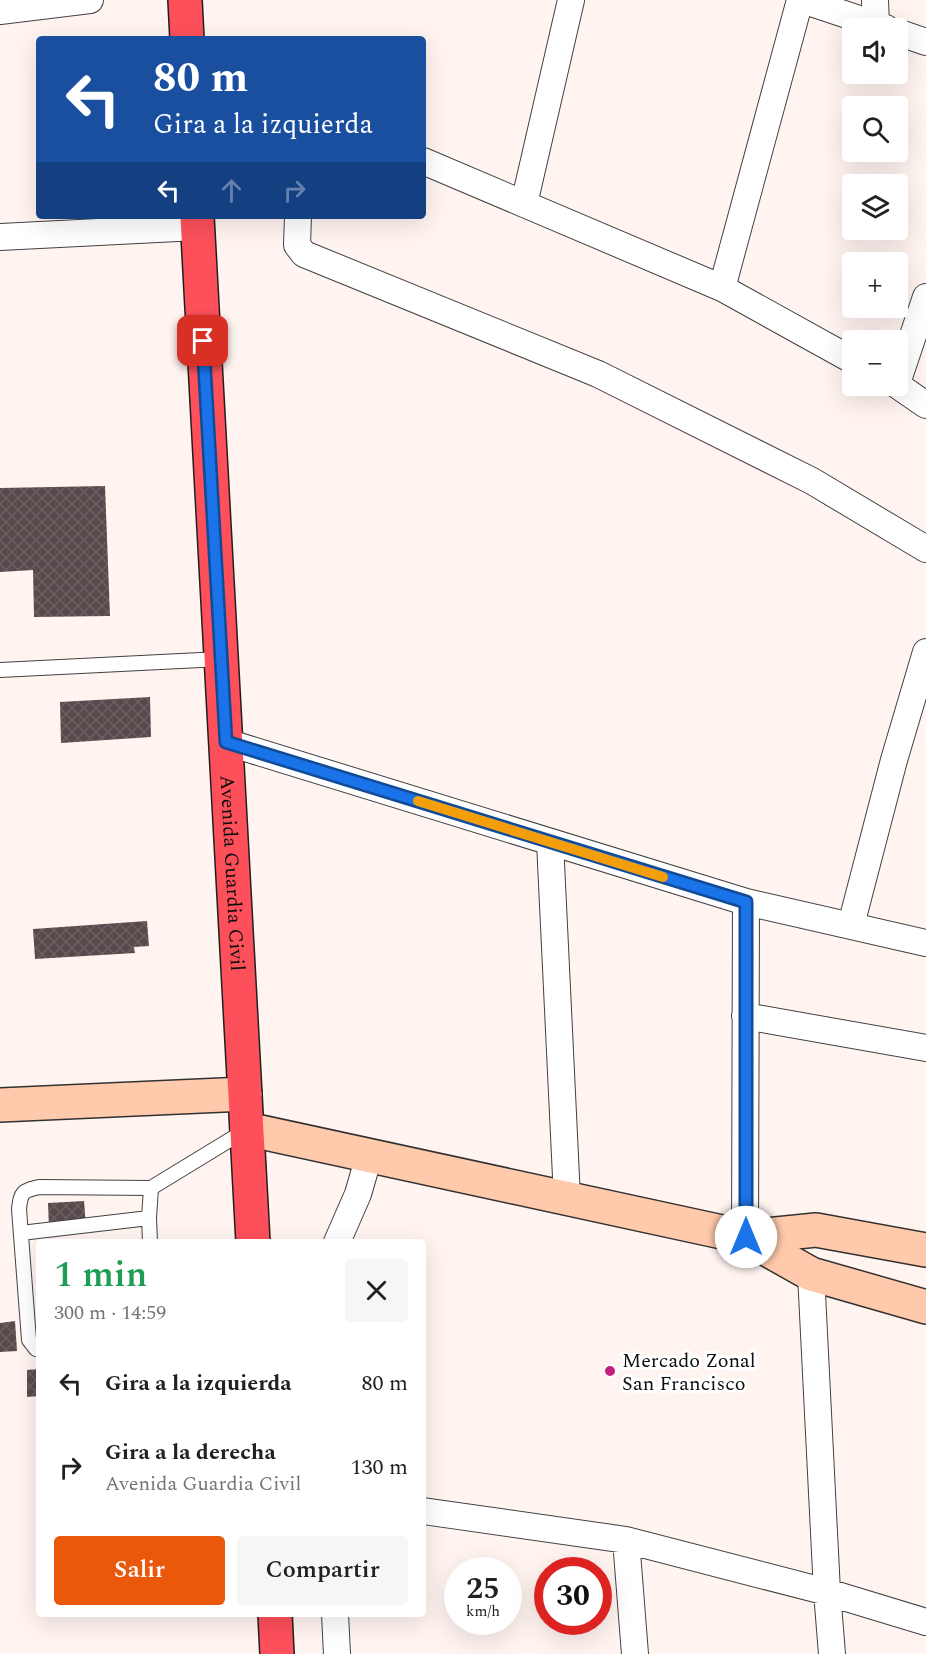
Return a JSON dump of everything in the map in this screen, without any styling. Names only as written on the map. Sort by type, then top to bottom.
[{"type":"highway","points":[[184,0],[187,36]]},
{"type":"highway","name":"Avenida Guardia Civil","points":[[197,222],[253,1239]]},
{"type":"highway","points":[[275,1617],[277,1654]]},
{"type":"street","points":[[0,11],[90,0]]},
{"type":"street","points":[[524,204],[571,0]]},
{"type":"street","points":[[722,288],[801,0],[872,18]]},
{"type":"street","points":[[908,33],[926,42]]},
{"type":"street","points":[[426,162],[722,288],[842,354]]},
{"type":"street","points":[[298,219],[297,245],[304,254],[598,374],[812,481],[926,549]]},
{"type":"street","points":[[0,237],[197,222]]},
{"type":"street","points":[[908,351],[926,297]]},
{"type":"street","points":[[908,392],[926,405]]},
{"type":"street","points":[[851,925],[894,760],[926,652]]},
{"type":"street","points":[[226,742],[746,902],[926,943]]},
{"type":"street","points":[[550,842],[567,1198]]},
{"type":"street","points":[[746,902],[746,1237]]},
{"type":"street","points":[[746,1016],[926,1048]]},
{"type":"street","points":[[0,1105],[245,1094]]},
{"type":"street","points":[[247,1129],[746,1237],[811,1274],[926,1307]]},
{"type":"street","points":[[338,1239],[358,1194],[369,1156]]},
{"type":"street","points":[[746,1237],[816,1230],[926,1250]]},
{"type":"street","points":[[811,1274],[832,1654]]},
{"type":"street","points":[[426,1511],[626,1540],[827,1592],[926,1622]]},
{"type":"street","points":[[626,1540],[635,1654]]},
{"type":"street","points":[[335,1617],[337,1654]]},
{"type":"lane","points":[[0,670],[221,659]]},
{"type":"lane","points":[[36,1350],[29,1340],[33,1295],[21,1233],[19,1209],[21,1196],[25,1191],[39,1187],[151,1188],[247,1129]]},
{"type":"lane","points":[[150,1239],[151,1188]]},
{"type":"lane","points":[[21,1233],[149,1218]]},
{"type":"building","points":[[105,486],[110,616],[34,617],[33,570],[0,572],[0,488]]},
{"type":"building","points":[[150,697],[151,737],[61,743],[60,702]]},
{"type":"building","points":[[147,921],[149,946],[134,947],[135,953],[35,959],[33,929]]},
{"type":"building","points":[[84,1201],[86,1226],[49,1228],[48,1203]]},
{"type":"building","points":[[15,1321],[17,1351],[0,1352],[0,1323]]},
{"type":"building","points":[[36,1369],[36,1396],[27,1397],[27,1370]]},
{"type":"slow traffic","points":[[418,801],[663,877]]},
{"type":"place","name":"Mercado Zonal San Francisco","points":[[610,1371]]},
{"type":"route","points":[[203,341],[226,742],[746,902],[746,1237]]}]
